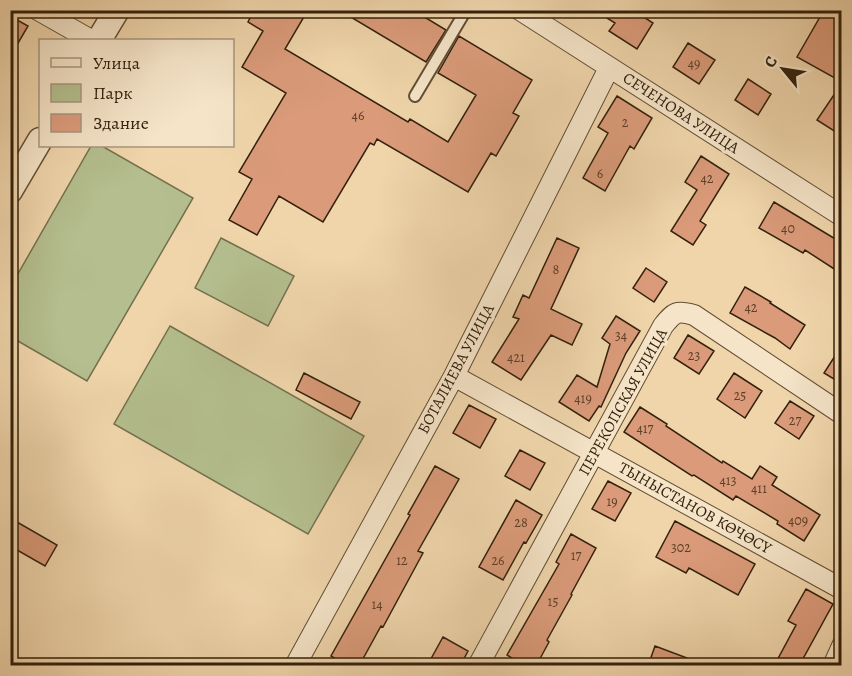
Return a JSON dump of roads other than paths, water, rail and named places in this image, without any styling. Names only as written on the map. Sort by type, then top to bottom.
[{"type":"street","points":[[38,10],[89,39]]},
{"type":"street","points":[[100,39],[117,10]]},
{"type":"street","name":"СЕЧЕНОВА УЛИЦА","points":[[520,10],[842,216]]},
{"type":"street","name":"БОТАЛИЕВА УЛИЦА","points":[[295,666],[453,376],[609,68]]},
{"type":"street","points":[[10,191],[39,142]]},
{"type":"street","name":"ПЕРЕКОПСКАЯ УЛИЦА","points":[[478,666],[663,326],[673,314],[682,312],[694,315],[842,414]]},
{"type":"street","name":"ТЫНЫСТАНОВ КӨЧӨСҮ","points":[[453,376],[842,589]]},
{"type":"street","points":[[832,666],[842,646]]},
{"type":"lane","points":[[415,96],[466,10]]}]
